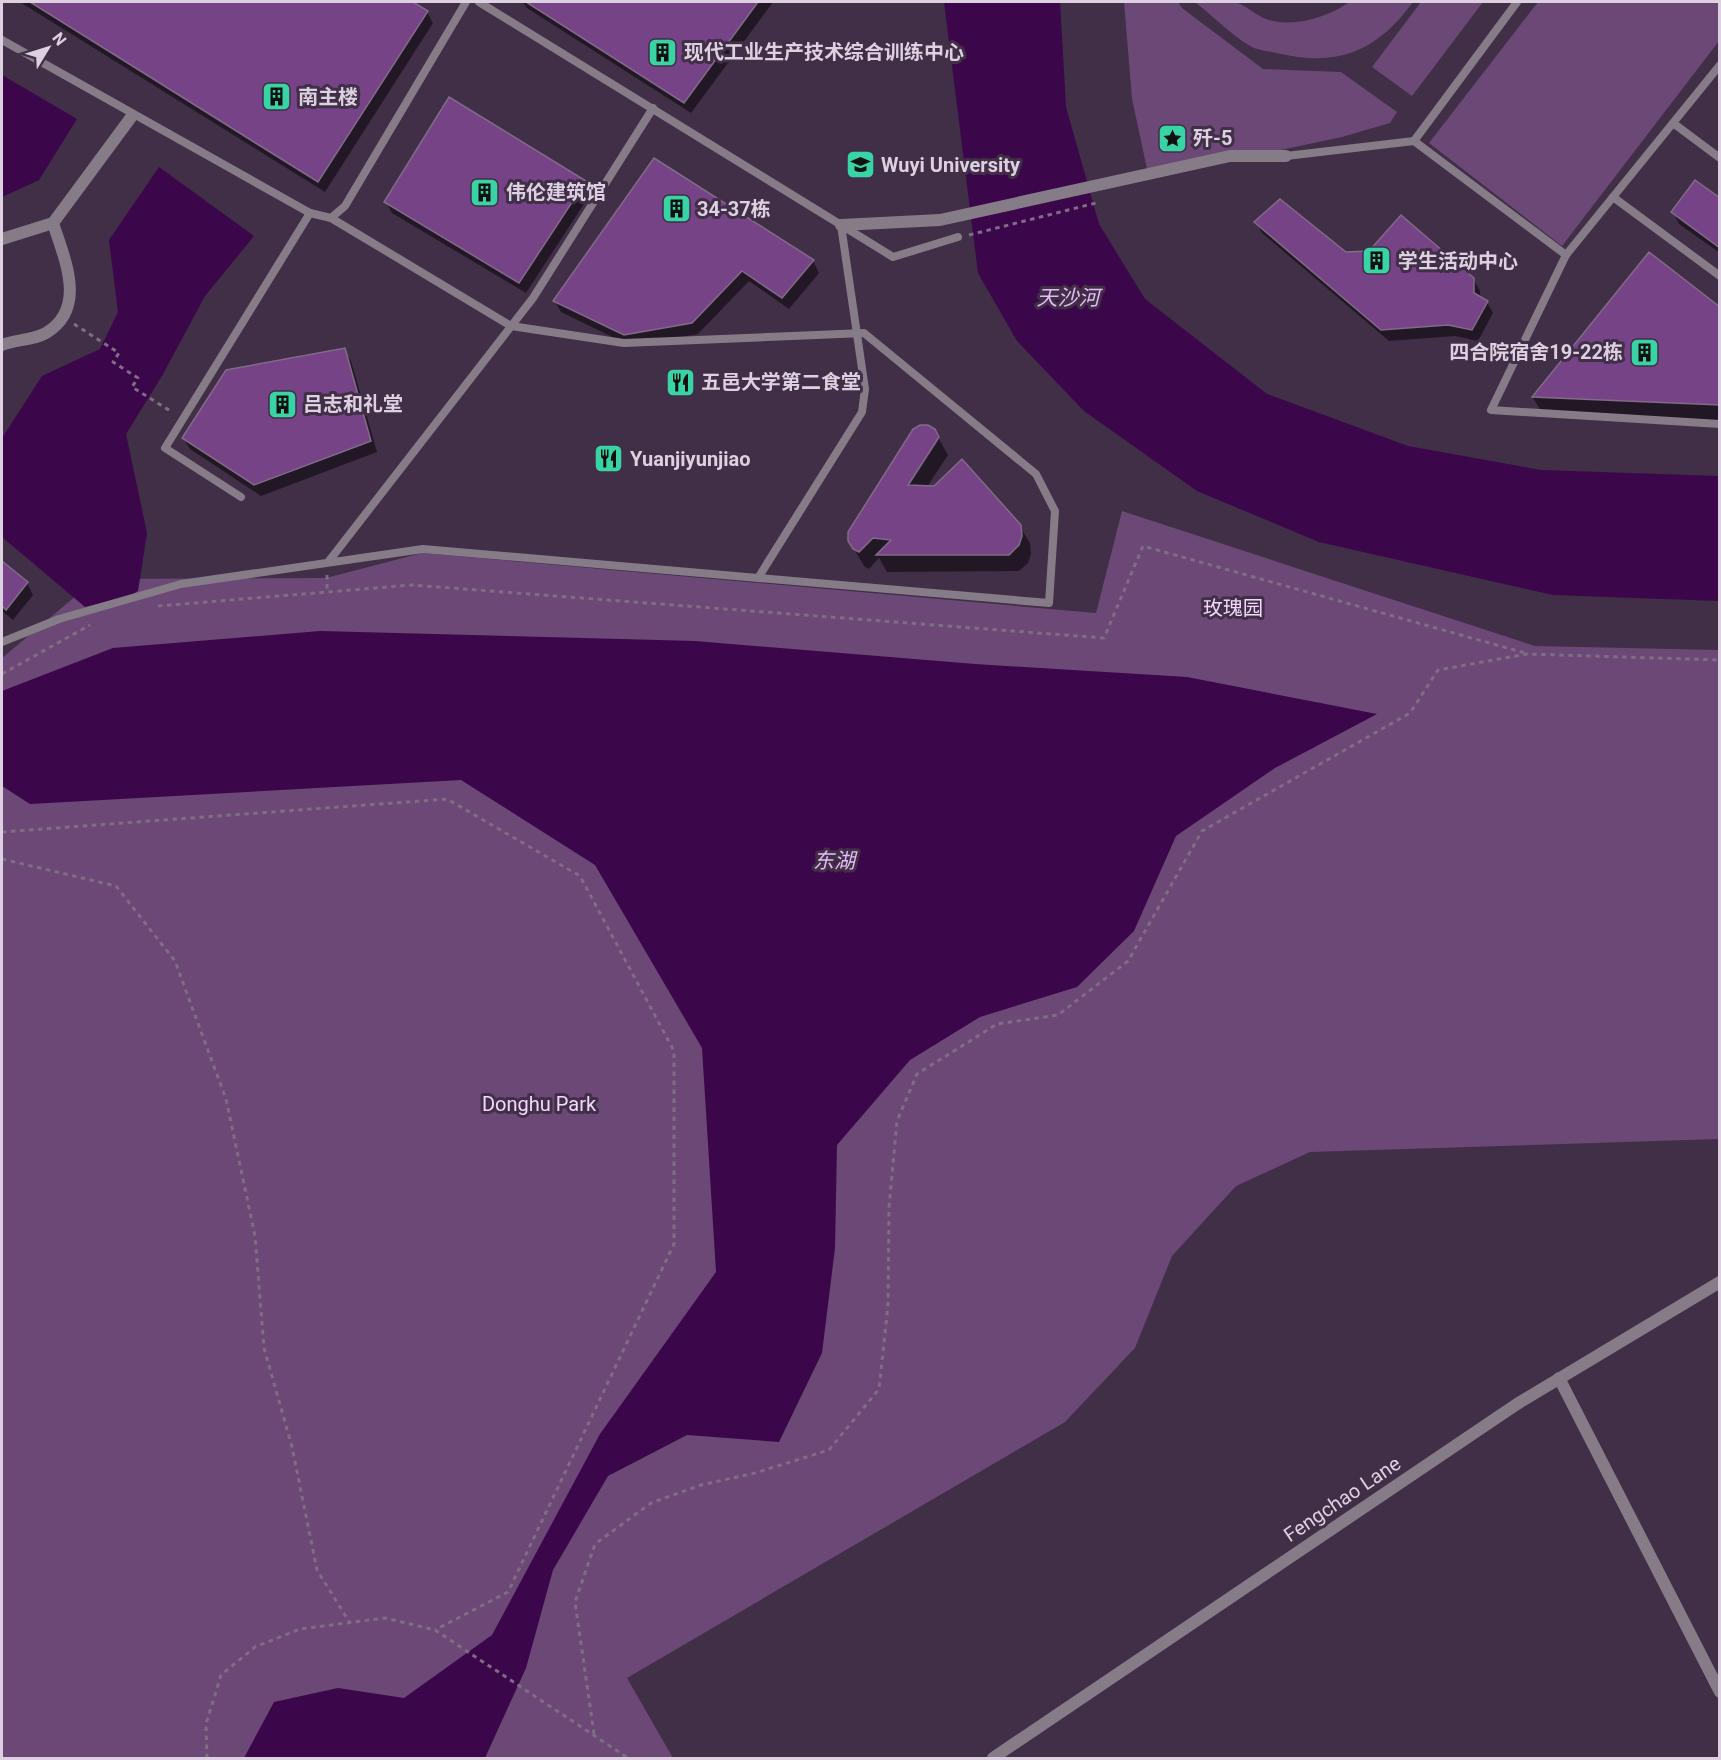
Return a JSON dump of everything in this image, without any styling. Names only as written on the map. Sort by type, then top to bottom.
[{"type":"street","points":[[2,239],[53,223],[132,116]]},
{"type":"street","points":[[842,225],[940,220],[1145,177],[1230,156],[1286,156]]},
{"type":"street","points":[[2,345],[31,340],[48,332],[62,317],[70,298],[72,280],[53,223]]},
{"type":"street","name":"Fengchao Lane","points":[[993,1758],[1517,1404],[1719,1282]]},
{"type":"street","points":[[1559,1378],[1719,1692]]},
{"type":"lane","points":[[331,218],[345,206],[466,2]]},
{"type":"lane","points":[[479,2],[893,257],[958,237]]},
{"type":"lane","points":[[1414,141],[1517,2]]},
{"type":"lane","points":[[2,40],[132,116],[309,213],[331,218],[511,326],[624,343],[864,333],[1036,474],[1055,511],[1049,603],[423,549],[181,584],[59,619],[2,642]]},
{"type":"lane","points":[[1718,68],[1566,255],[1491,410],[1719,424]]},
{"type":"lane","points":[[329,561],[533,298],[653,108]]},
{"type":"lane","points":[[1673,123],[1719,158]]},
{"type":"lane","points":[[1286,156],[1414,141],[1566,255]]},
{"type":"lane","points":[[1613,197],[1719,276]]},
{"type":"lane","points":[[241,497],[165,448],[309,213]]},
{"type":"lane","points":[[758,578],[862,412],[865,388],[842,225]]},
{"type":"path","points":[[958,237],[1107,200]]},
{"type":"path","points":[[62,317],[119,353],[113,362],[138,378],[132,387],[183,419]]},
{"type":"path","points":[[154,606],[412,585],[1104,638],[1143,546],[1527,654]]},
{"type":"path","points":[[2,674],[100,620]]},
{"type":"path","points":[[594,1734],[575,1602],[595,1544],[651,1503],[701,1485],[755,1473],[828,1450],[879,1389],[888,1305],[889,1207],[897,1121],[917,1074],[997,1024],[1058,1015],[1128,961],[1202,831],[1410,712],[1438,670],[1527,654],[1719,660]]},
{"type":"path","points":[[2,832],[447,799],[580,876],[674,1051],[674,1244],[508,1592],[435,1630]]},
{"type":"path","points":[[2,859],[116,886],[175,961],[226,1098],[255,1236],[264,1348],[292,1447],[317,1570],[350,1623]]},
{"type":"path","points":[[207,1758],[206,1724],[221,1675],[255,1647],[300,1629],[385,1618],[435,1630],[628,1758]]},
{"type":"green space","points":[[1228,1],[1276,22],[1298,22],[1330,13],[1348,3],[1346,2],[1413,2],[1400,19],[1371,43],[1356,51],[1322,58],[1302,57],[1253,48],[1195,2]]},
{"type":"green space","points":[[1124,2],[1178,2],[1182,8],[1263,69],[1341,72],[1397,112],[1390,123],[1342,137],[1149,178],[1132,99]]},
{"type":"green space","points":[[1421,2],[1483,2],[1412,96],[1372,67]]},
{"type":"green space","points":[[1538,2],[1719,2],[1719,41],[1562,246],[1429,143]]},
{"type":"green space","name":"Donghu Park","points":[[1122,511],[1535,646],[1719,650],[1719,1139],[1310,1152],[1236,1186],[1172,1256],[1135,1348],[1065,1422],[627,1678],[673,1758],[2,1758],[2,658],[96,579],[326,578],[422,553],[1096,613]]},
{"type":"water","name":"天沙河","points":[[944,2],[1060,2],[1066,107],[1099,224],[1145,299],[1267,394],[1408,446],[1541,470],[1719,476],[1719,601],[1553,595],[1319,542],[1197,491],[1084,411],[1017,341],[978,273]]},
{"type":"water","points":[[2,75],[77,119],[39,180],[2,197]]},
{"type":"water","points":[[159,167],[254,236],[205,296],[162,376],[126,434],[147,533],[138,591],[128,597],[85,607],[2,537],[2,438],[42,376],[100,349],[118,312],[109,240]]},
{"type":"water","name":"东湖","points":[[320,631],[695,641],[975,664],[1187,677],[1377,714],[1275,768],[1176,836],[1134,931],[1077,987],[980,1017],[910,1060],[837,1145],[835,1248],[822,1353],[779,1442],[687,1435],[608,1476],[553,1570],[526,1668],[485,1758],[244,1758],[274,1702],[338,1688],[404,1698],[492,1635],[600,1434],[716,1272],[702,1048],[595,865],[461,780],[30,804],[2,786],[2,691],[113,648]]},
{"type":"building","name":"南主楼","points":[[30,2],[413,2],[428,11],[318,182]]},
{"type":"building","name":"现代工业生产技术综合训练中心","points":[[526,2],[758,2],[684,103]]},
{"type":"building","name":"伟伦建筑馆","points":[[449,97],[586,181],[519,283],[384,202]]},
{"type":"building","name":"34-37栋","points":[[654,158],[814,260],[782,298],[742,271],[692,323],[624,335],[553,301]]},
{"type":"building","points":[[1695,180],[1720,198],[1720,248],[1671,212]]},
{"type":"building","name":"学生活动中心","points":[[1280,199],[1346,252],[1369,251],[1401,215],[1474,278],[1474,293],[1488,301],[1472,330],[1448,325],[1381,330],[1254,222]]},
{"type":"building","name":"四合院宿舍19-22栋","points":[[1649,252],[1720,307],[1720,405],[1532,397]]},
{"type":"building","name":"吕志和礼堂","points":[[345,348],[371,441],[254,485],[182,438],[226,370]]},
{"type":"building","points":[[920,425],[928,425],[935,429],[939,437],[908,485],[934,486],[962,459],[1021,525],[1022,536],[1019,545],[1009,555],[876,555],[891,540],[873,538],[859,552],[853,549],[848,541],[848,532],[913,429]]},
{"type":"building","points":[[2,561],[28,582],[6,610],[2,606]]},
{"type":"place","name":"现代工业生产技术综合训练中心","points":[[663,52]]},
{"type":"place","name":"南主楼","points":[[277,97]]},
{"type":"place","name":"歼-5","points":[[1172,138]]},
{"type":"place","name":"Wuyi University","points":[[860,165]]},
{"type":"place","name":"伟伦建筑馆","points":[[485,192]]},
{"type":"place","name":"34-37栋","points":[[676,209]]},
{"type":"place","name":"学生活动中心","points":[[1377,261]]},
{"type":"place","name":"四合院宿舍19-22栋","points":[[1644,352]]},
{"type":"place","name":"五邑大学第二食堂","points":[[680,382]]},
{"type":"place","name":"吕志和礼堂","points":[[282,404]]},
{"type":"place","name":"Yuanjiyunjiao","points":[[609,459]]},
{"type":"park label","name":"玫瑰园","points":[[1233,608]]}]
